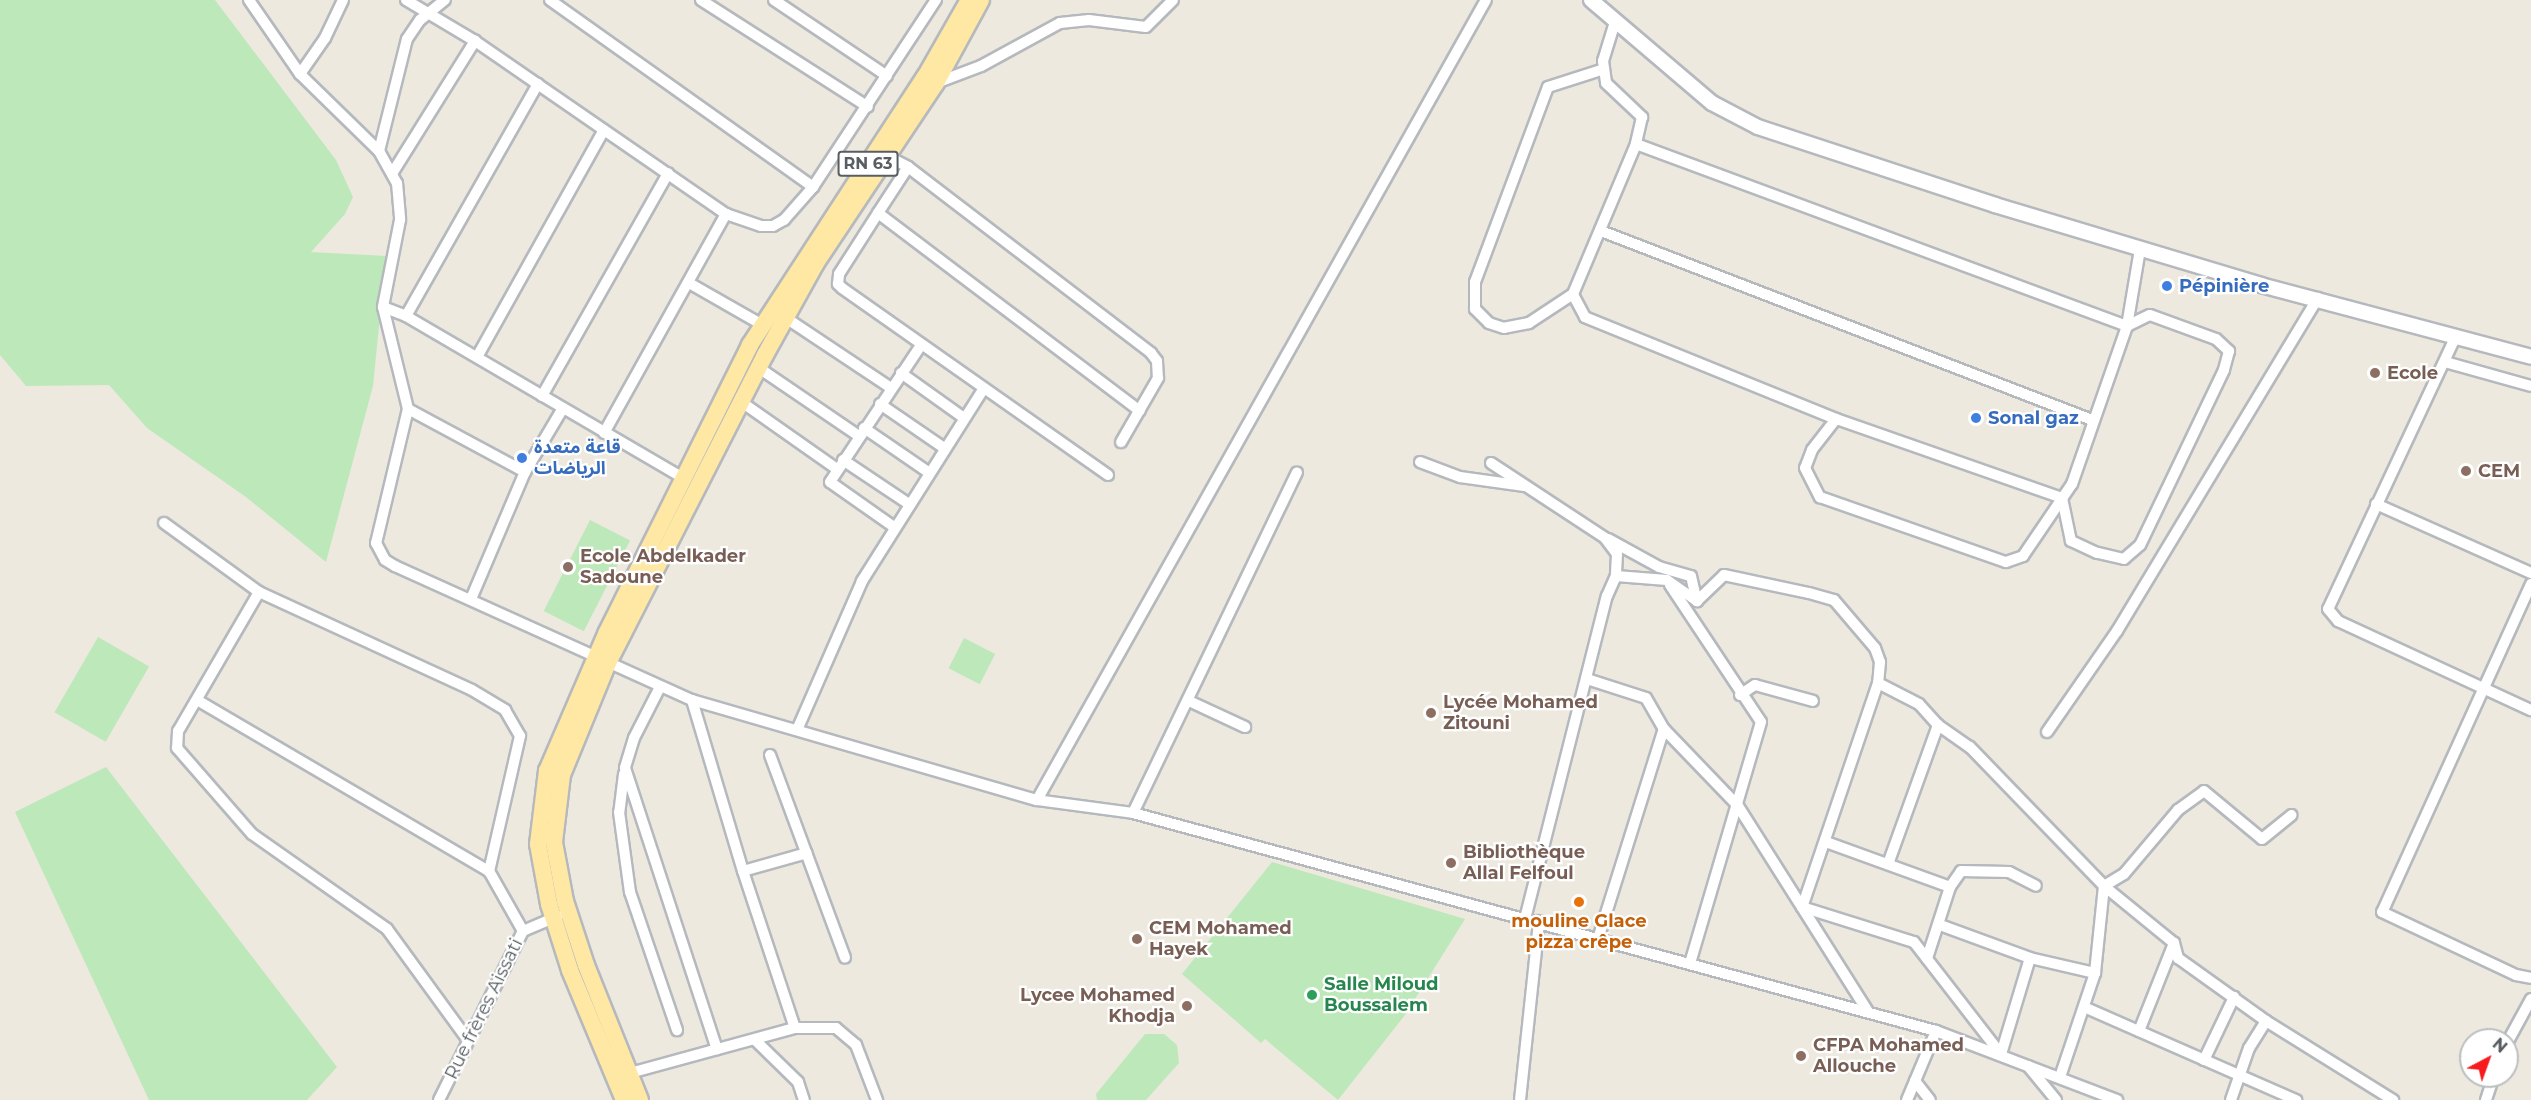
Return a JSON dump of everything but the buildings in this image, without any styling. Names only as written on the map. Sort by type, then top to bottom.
[{"type":"main road","name":"RN 63","points":[[761,324],[936,83],[976,1]]},
{"type":"main road","name":"RN 63","points":[[601,660],[743,403],[786,318],[883,154],[925,77],[976,1]]},
{"type":"main road","points":[[640,1100],[561,915],[538,844],[541,796],[565,723],[601,660],[683,478],[761,324]]},
{"type":"main road","points":[[561,915],[570,970],[624,1100]]},
{"type":"street","points":[[249,0],[300,74],[380,151],[393,172],[400,194],[400,220],[383,307],[408,409],[377,534],[378,551],[395,566],[692,700],[1037,800],[1133,813],[1539,921],[1936,1031],[2025,1063],[2117,1100]]},
{"type":"street","points":[[300,74],[325,38],[343,0]]},
{"type":"street","points":[[406,0],[475,41],[726,214],[755,225],[773,226],[795,210],[813,187],[868,107],[936,0]]},
{"type":"street","points":[[380,151],[408,39],[414,26],[445,0]]},
{"type":"street","points":[[550,0],[813,187]]},
{"type":"street","points":[[701,0],[868,107]]},
{"type":"street","points":[[774,0],[887,76]]},
{"type":"street","points":[[936,83],[981,66],[1060,22],[1089,20],[1146,27],[1173,0]]},
{"type":"street","points":[[1037,800],[1486,0]]},
{"type":"street","points":[[1591,0],[1712,103],[1742,120],[1984,202],[2140,249],[2455,338],[2531,357]]},
{"type":"street","points":[[1604,69],[1548,87],[1475,282],[1475,309],[1489,323],[1504,328],[1529,323],[1573,294],[1601,231],[1636,144],[1641,117],[1606,83],[1604,69],[1615,22]]},
{"type":"street","points":[[393,172],[475,41]]},
{"type":"street","points":[[406,316],[538,84]]},
{"type":"street","points":[[477,357],[604,130]]},
{"type":"street","points":[[1636,144],[2127,326],[2150,315],[2216,339],[2229,351],[2224,370],[2140,545],[2124,559],[2071,541],[2062,498]]},
{"type":"street","points":[[883,154],[908,167],[1151,353],[1157,361],[1158,378],[1121,442]]},
{"type":"street","points":[[908,167],[839,274],[838,284],[921,345],[1108,475]]},
{"type":"street","points":[[542,396],[668,173]]},
{"type":"street","points":[[878,213],[1140,411]]},
{"type":"street","points":[[604,434],[726,214]]},
{"type":"street","points":[[1601,231],[2092,420]]},
{"type":"street","points":[[1836,419],[1812,450],[1805,468],[1820,497],[2006,562],[2023,556],[2072,484],[2092,420],[2127,326],[2140,249]]},
{"type":"street","points":[[689,283],[761,324]]},
{"type":"street","points":[[1573,294],[1585,317],[1836,419],[2062,498]]},
{"type":"street","points":[[2047,732],[2117,631],[2318,298]]},
{"type":"street","points":[[383,307],[406,316],[604,434],[683,478]]},
{"type":"street","points":[[786,318],[891,388]]},
{"type":"street","points":[[2455,338],[2330,600],[2328,609],[2331,616],[2531,710]]},
{"type":"street","points":[[894,527],[832,485],[831,478],[921,345]]},
{"type":"street","points":[[2445,362],[2531,386]]},
{"type":"street","points":[[759,368],[928,472]]},
{"type":"street","points":[[901,373],[964,418]]},
{"type":"street","points":[[797,730],[862,581],[928,472],[984,388]]},
{"type":"street","points":[[743,403],[909,504]]},
{"type":"street","points":[[880,404],[944,448]]},
{"type":"street","points":[[471,599],[525,472],[563,408]]},
{"type":"street","points":[[408,409],[525,472]]},
{"type":"street","points":[[1420,462],[1460,477],[1527,487]]},
{"type":"street","points":[[1491,463],[1605,538],[1659,567],[1691,576],[1697,601]]},
{"type":"street","points":[[1133,813],[1189,701],[1230,605],[1297,472]]},
{"type":"street","points":[[2376,504],[2531,573]]},
{"type":"street","points":[[164,524],[259,592],[472,690],[505,710],[516,723],[520,736],[489,871]]},
{"type":"street","points":[[1525,919],[1607,596],[1616,576],[1617,554],[1605,538]]},
{"type":"street","points":[[1697,601],[1724,575],[1834,600],[1875,648],[1880,662],[1878,683],[1826,842],[1802,907]]},
{"type":"street","points":[[1616,576],[1667,580],[1697,601]]},
{"type":"street","points":[[1667,580],[1740,695],[1761,722],[1689,963]]},
{"type":"street","points":[[2531,584],[2482,687],[2382,912],[2516,975],[2531,978]]},
{"type":"street","points":[[259,592],[176,736],[180,753],[252,834],[387,928],[468,1040]]},
{"type":"street","points":[[1587,679],[1646,698],[1664,729],[1736,804],[1868,1012]]},
{"type":"street","points":[[1878,683],[1919,704],[1938,725],[1970,747],[2104,886],[2174,943],[2178,958],[2266,1021],[2393,1100]]},
{"type":"street","points":[[1740,695],[1755,686],[1813,701]]},
{"type":"street","points":[[660,687],[633,738],[625,768],[619,812],[630,892],[677,1030]]},
{"type":"street","points":[[197,700],[489,871],[523,931]]},
{"type":"street","points":[[692,700],[743,871],[795,1028]]},
{"type":"street","points":[[1189,701],[1245,727]]},
{"type":"street","points":[[1888,864],[1938,725]]},
{"type":"street","points":[[1599,939],[1664,729]]},
{"type":"street","points":[[770,755],[845,958]]},
{"type":"street","points":[[625,768],[717,1049]]},
{"type":"street","points":[[2104,886],[2124,874],[2178,810],[2204,791],[2262,839],[2292,815]]},
{"type":"street","points":[[1826,842],[1950,887]]},
{"type":"street","points":[[743,871],[807,853]]},
{"type":"street","points":[[1927,958],[1940,925],[1950,887],[1961,871],[2009,872],[2036,886]]},
{"type":"street","points":[[2060,1077],[2095,973],[2104,886]]},
{"type":"street","points":[[1802,907],[1914,942],[2001,1054]]},
{"type":"street","name":"Rue frères Aissati","points":[[439,1100],[523,931],[561,915]]},
{"type":"street","points":[[1520,1100],[1539,921]]},
{"type":"street","points":[[1940,925],[2030,958],[2095,973]]},
{"type":"street","points":[[2139,1031],[2174,943]]},
{"type":"street","points":[[2001,1054],[2030,958]]},
{"type":"street","points":[[2204,1060],[2235,997]]},
{"type":"street","points":[[2515,1028],[2531,999]]},
{"type":"street","points":[[2084,1006],[2296,1100]]},
{"type":"street","points":[[2231,1100],[2249,1048],[2266,1021]]},
{"type":"street","points":[[630,1073],[795,1028],[836,1028],[856,1045],[878,1100]]},
{"type":"street","points":[[1907,1100],[1936,1031]]},
{"type":"street","points":[[755,1040],[798,1082],[804,1100]]},
{"type":"street","points":[[2025,1063],[2056,1100]]},
{"type":"street","points":[[1915,1081],[1930,1100]]},
{"type":"green space","points":[[0,0],[215,0],[336,160],[353,197],[345,214],[311,252],[386,256],[373,386],[326,562],[246,497],[147,428],[109,385],[26,386],[0,355]]},
{"type":"green space","points":[[590,520],[630,540],[584,631],[544,611]]},
{"type":"green space","points":[[98,637],[149,666],[106,742],[54,712]]},
{"type":"green space","points":[[964,638],[995,654],[980,684],[949,668]]},
{"type":"green space","points":[[106,767],[337,1067],[307,1100],[149,1100],[15,812]]},
{"type":"green space","name":"Salle Miloud Boussalem","points":[[1272,862],[1465,919],[1405,1015],[1338,1100],[1265,1039],[1261,1043],[1182,974]]},
{"type":"green space","points":[[1145,1034],[1164,1034],[1177,1045],[1179,1063],[1146,1100],[1097,1100],[1096,1094]]},
{"type":"place","name":"Pépinière","points":[[2167,286]]},
{"type":"place","name":"Ecole","points":[[2375,373]]},
{"type":"place","name":"Sonal gaz","points":[[1976,418]]},
{"type":"place","name":"قاعة متعدة الرياضات","points":[[522,458]]},
{"type":"place","name":"CEM","points":[[2466,471]]},
{"type":"place","name":"Ecole Abdelkader Sadoune","points":[[568,567]]},
{"type":"place","name":"Lycée Mohamed Zitouni","points":[[1431,713]]},
{"type":"place","name":"Bibliothèque Allal Felfoul","points":[[1451,863]]},
{"type":"place","name":"mouline Glace pizza crêpe","points":[[1579,902]]},
{"type":"place","name":"CEM Mohamed Hayek","points":[[1137,939]]},
{"type":"place","name":"Salle Miloud Boussalem","points":[[1312,995]]},
{"type":"place","name":"Lycee Mohamed Khodja","points":[[1187,1006]]},
{"type":"place","name":"CFPA Mohamed Allouche","points":[[1801,1056]]}]
